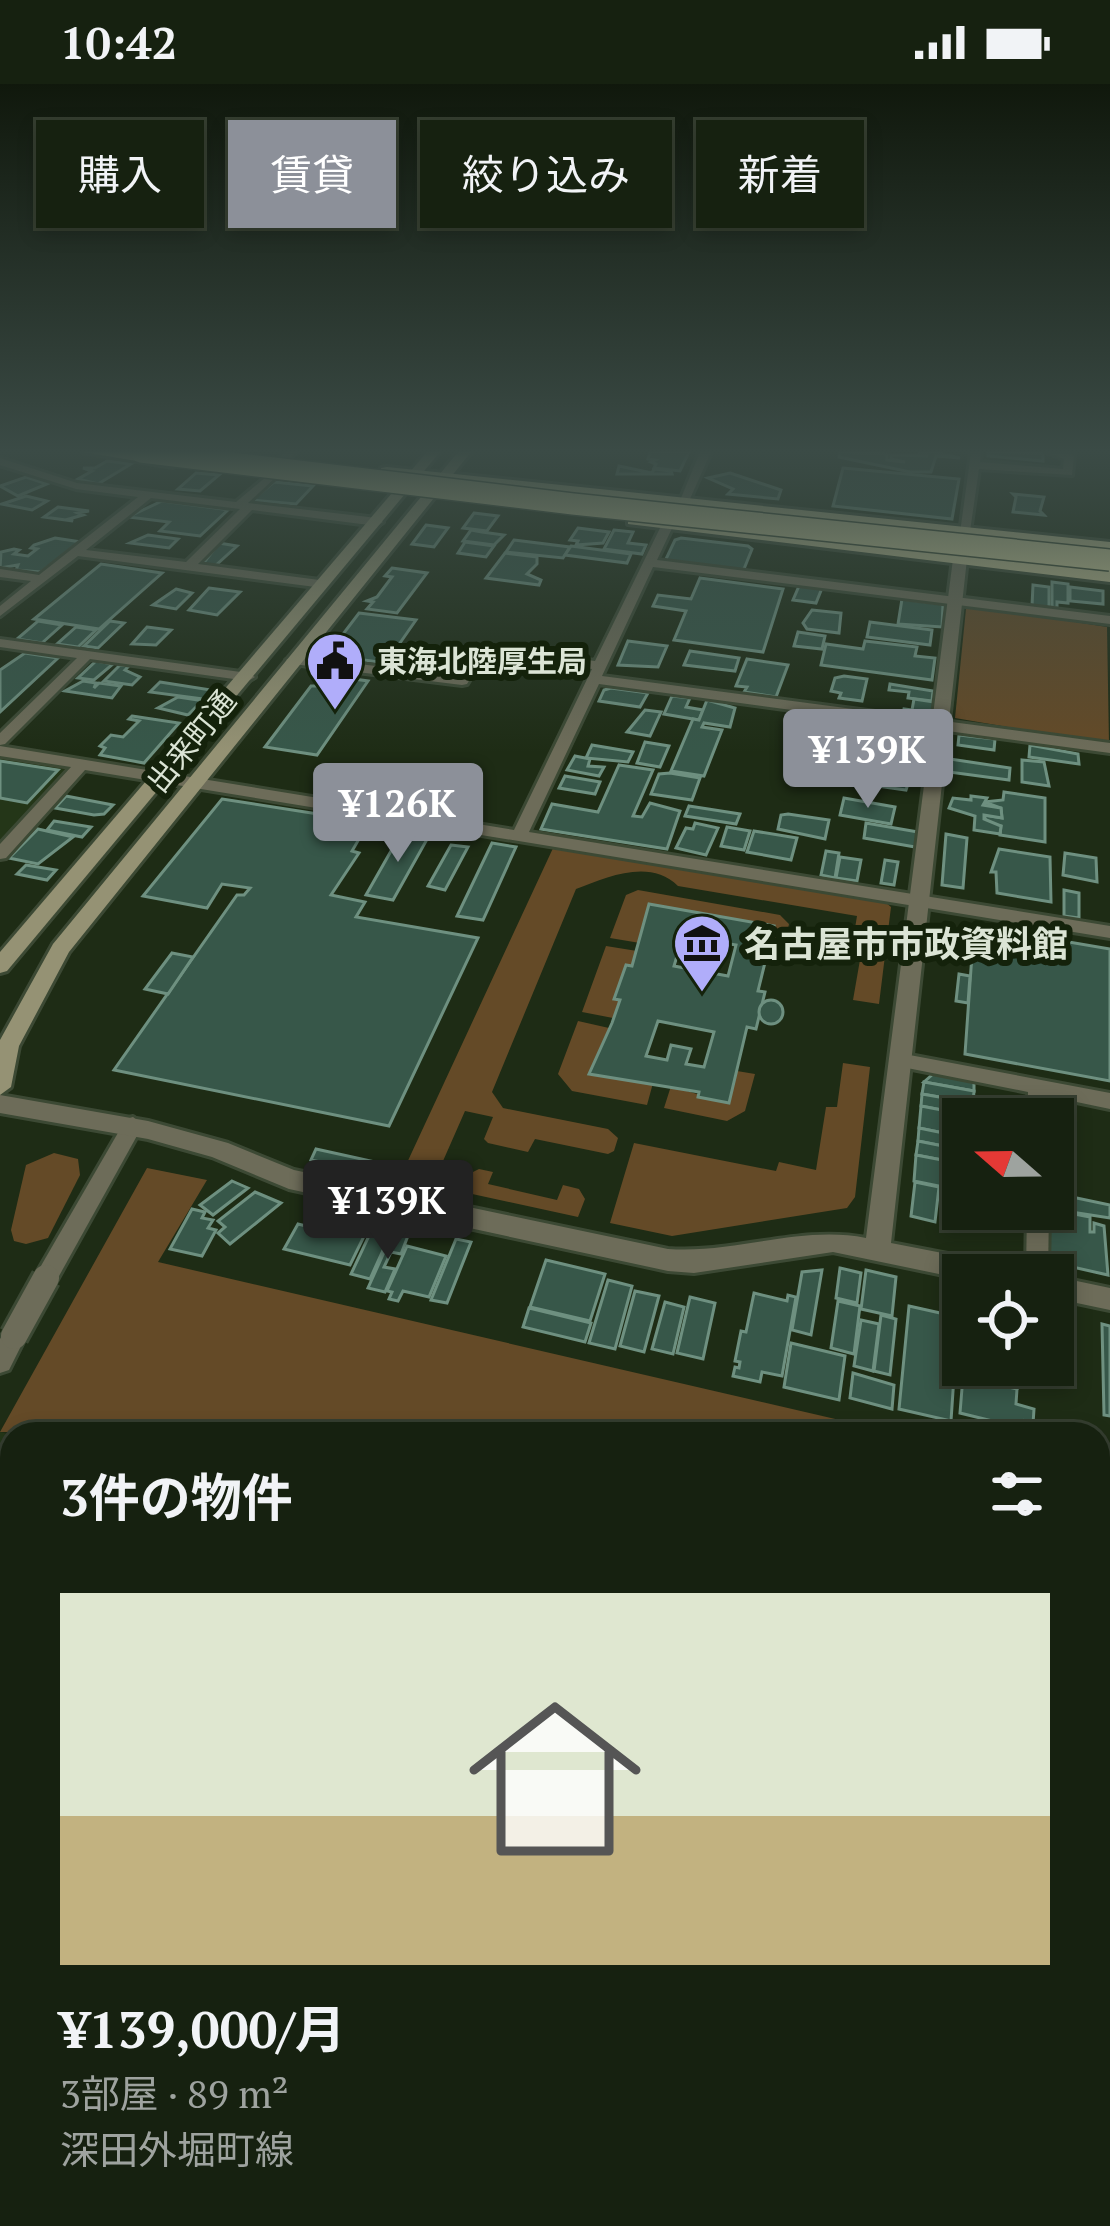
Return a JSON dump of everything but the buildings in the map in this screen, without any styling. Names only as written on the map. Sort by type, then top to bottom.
[{"type":"highway","points":[[901,552],[1110,577]]},
{"type":"highway","points":[[1061,552],[1110,556]]},
{"type":"highway","points":[[1068,552],[1110,556]]},
{"type":"highway","points":[[1073,552],[1110,556]]},
{"type":"main road","name":"出来町通","points":[[0,965],[350,552]]},
{"type":"main road","name":"出来町通","points":[[0,1088],[8,1046],[60,949],[385,552]]},
{"type":"street","points":[[0,612],[77,552],[322,584]]},
{"type":"street","points":[[188,567],[202,552]]},
{"type":"street","points":[[520,833],[654,552]]},
{"type":"street","points":[[878,1248],[961,552]]},
{"type":"street","points":[[649,563],[1110,620]]},
{"type":"street","points":[[0,573],[42,580]]},
{"type":"street","points":[[0,643],[248,676]]},
{"type":"street","points":[[293,660],[462,681],[480,651],[1110,748]]},
{"type":"street","points":[[0,741],[88,654]]},
{"type":"street","points":[[0,751],[1110,932]]},
{"type":"street","points":[[0,854],[82,764]]},
{"type":"street","points":[[899,1060],[1110,1101]]},
{"type":"street","points":[[1039,1087],[1039,1098]]},
{"type":"street","points":[[0,1104],[133,1125],[236,1151],[289,1179],[668,1260],[694,1262],[833,1242],[942,1262]]},
{"type":"street","points":[[0,1362],[133,1125]]},
{"type":"street","points":[[1074,1291],[1110,1299]]},
{"type":"shaded area","points":[[973,606],[1107,627],[1109,744],[955,718],[966,609]]},
{"type":"shaded area","points":[[0,756],[64,767],[66,772],[0,843]]},
{"type":"shaded area","points":[[554,846],[884,901],[891,907],[879,1004],[853,1000],[861,954],[851,952],[857,916],[678,886],[642,871],[576,889],[492,1092],[503,1108],[608,1129],[618,1138],[614,1151],[608,1154],[535,1139],[528,1152],[488,1143],[484,1139],[493,1117],[465,1111],[432,1186],[399,1180]]},
{"type":"shaded area","points":[[638,890],[780,915],[789,924],[783,953],[768,951],[774,926],[649,904],[640,943],[610,938],[626,895]]},
{"type":"shaded area","points":[[606,946],[637,951],[632,966],[626,965],[614,998],[619,1000],[613,1018],[582,1012]]},
{"type":"shaded area","points":[[578,1021],[609,1028],[588,1075],[653,1083],[647,1105],[572,1091],[558,1074]]},
{"type":"shaded area","points":[[843,1063],[870,1067],[855,1197],[847,1208],[672,1236],[610,1223],[634,1143],[776,1171],[779,1162],[816,1170],[826,1107],[837,1107]]},
{"type":"shaded area","points":[[737,1071],[755,1074],[745,1111],[727,1121],[664,1108],[671,1086],[729,1104]]},
{"type":"shaded area","points":[[54,1153],[78,1159],[80,1175],[48,1238],[26,1244],[14,1241],[11,1230],[26,1165]]},
{"type":"shaded area","points":[[147,1168],[207,1180],[158,1262],[848,1422],[6,1422]]},
{"type":"shaded area","points":[[479,1169],[493,1172],[488,1184],[557,1200],[563,1185],[579,1189],[585,1199],[578,1217],[463,1192],[471,1173]]},
{"type":"place","name":"東海北陸厚生局","points":[[335,712]]},
{"type":"place","name":"名古屋市市政資料館","points":[[702,994]]}]
